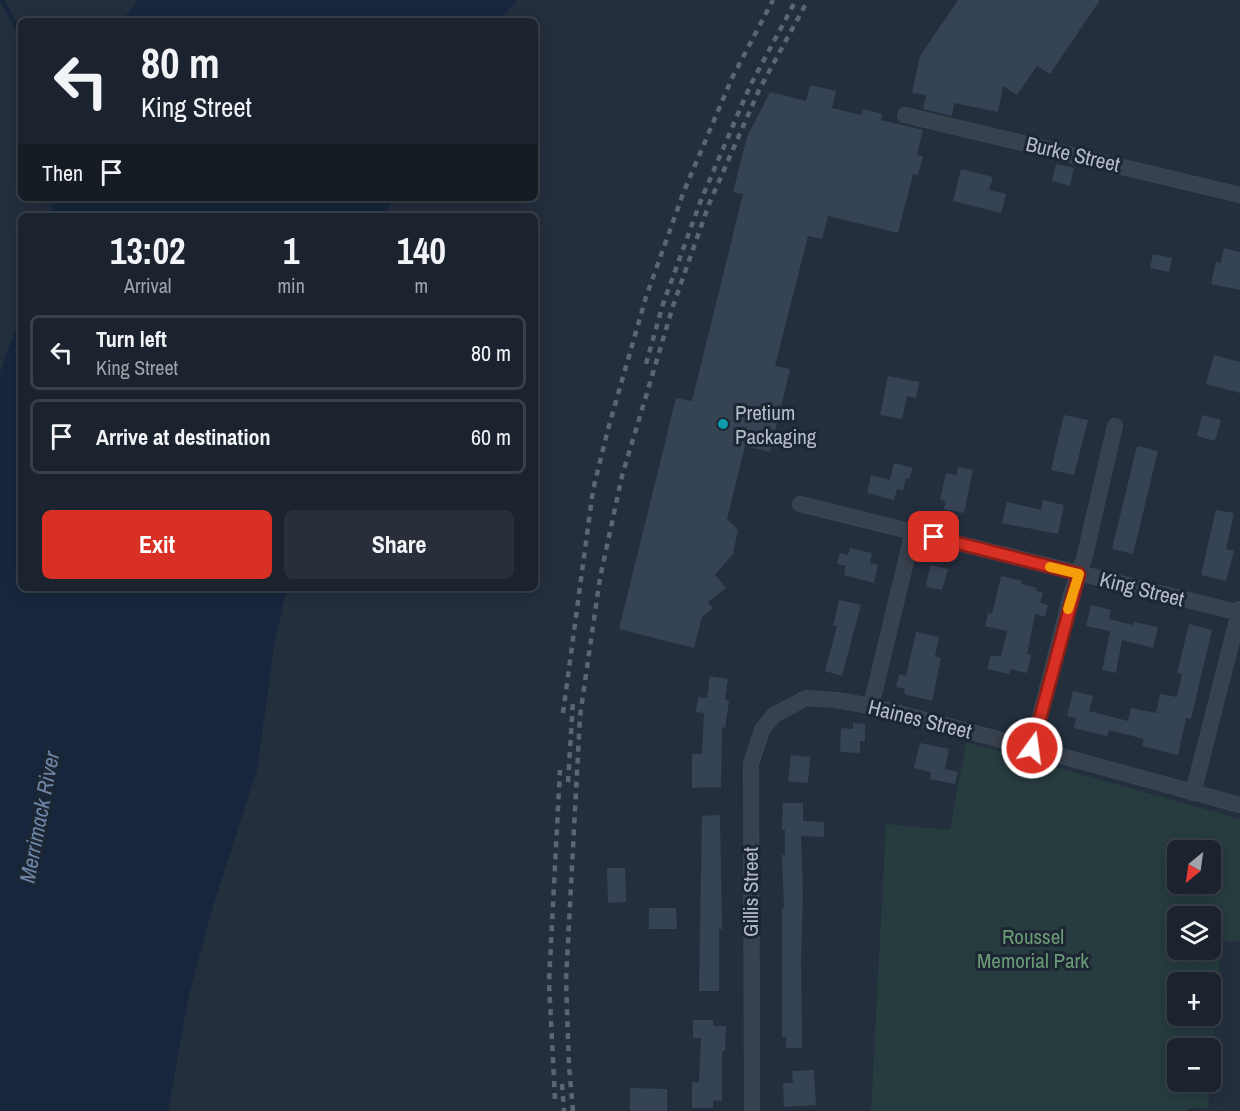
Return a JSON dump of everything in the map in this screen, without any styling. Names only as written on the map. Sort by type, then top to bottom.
[{"type":"street","name":"Burke Street","points":[[905,115],[1240,195]]},
{"type":"street","points":[[1032,748],[1084,559],[1114,426]]},
{"type":"street","name":"King Street","points":[[800,504],[1239,612]]},
{"type":"street","points":[[871,706],[913,532]]},
{"type":"street","points":[[1193,793],[1239,612]]},
{"type":"street","name":"Haines Street","points":[[806,698],[871,706],[1240,805]]},
{"type":"street","name":"Gillis Street","points":[[752,1111],[751,764],[762,730],[774,716],[806,698]]},
{"type":"green space","name":"Roussel Memorial Park","points":[[966,742],[1240,819],[1240,941],[1221,941],[1221,906],[1167,906],[1167,960],[1220,960],[1219,972],[1167,972],[1167,1026],[1215,1026],[1214,1038],[1167,1038],[1167,1092],[1209,1092],[1208,1108],[1189,1108],[1188,1111],[871,1111],[886,824],[950,830]]},
{"type":"water","points":[[138,0],[518,0],[501,18],[124,18]]},
{"type":"water","points":[[54,201],[392,201],[386,213],[51,213]]},
{"type":"water","name":"Merrimack River","points":[[18,322],[18,591],[286,591],[275,640],[257,770],[213,906],[189,994],[168,1111],[0,1111],[0,372]]},
{"type":"building","points":[[958,0],[1100,0],[1050,74],[1037,66],[1017,95],[1003,86],[998,112],[954,103],[952,116],[923,109],[926,95],[912,93],[920,56]]},
{"type":"building","name":"Pretium Packaging","points":[[810,85],[836,91],[832,108],[861,115],[863,109],[882,114],[881,120],[923,130],[917,155],[923,156],[918,175],[913,174],[898,233],[828,216],[822,239],[808,236],[775,366],[790,369],[770,452],[745,446],[727,519],[738,530],[733,554],[715,575],[726,588],[708,602],[713,608],[702,617],[694,648],[619,629],[676,398],[692,401],[743,194],[733,192],[747,137],[770,92],[806,101]]},
{"type":"building","points":[[1056,164],[1074,168],[1070,186],[1052,181]]},
{"type":"building","points":[[961,169],[993,177],[989,190],[1006,194],[1001,213],[953,201]]},
{"type":"building","points":[[1224,248],[1240,252],[1240,290],[1211,284],[1216,262],[1221,263]]},
{"type":"building","points":[[1153,254],[1172,258],[1169,272],[1150,268]]},
{"type":"building","points":[[1214,355],[1240,362],[1240,393],[1206,384]]},
{"type":"building","points":[[888,376],[919,382],[916,398],[907,396],[902,419],[880,415]]},
{"type":"building","points":[[1064,415],[1088,420],[1074,475],[1051,470]]},
{"type":"building","points":[[1202,415],[1221,420],[1215,441],[1197,436]]},
{"type":"building","points":[[1137,446],[1158,451],[1133,554],[1112,549]]},
{"type":"building","points":[[894,463],[913,468],[909,479],[906,478],[903,490],[897,489],[894,500],[867,493],[871,475],[890,480]]},
{"type":"building","points":[[958,467],[973,470],[964,513],[944,509],[946,501],[940,500],[946,473],[957,475]]},
{"type":"building","points":[[1043,500],[1064,505],[1058,534],[1002,523],[1007,502],[1041,510]]},
{"type":"building","points":[[1216,510],[1234,513],[1226,549],[1234,551],[1226,581],[1201,575]]},
{"type":"building","points":[[850,548],[872,553],[870,563],[878,565],[874,583],[844,575],[846,566],[837,564],[840,553],[848,555]]},
{"type":"building","points":[[930,565],[948,569],[942,590],[926,587]]},
{"type":"building","points":[[1001,576],[1022,581],[1021,584],[1037,588],[1036,591],[1043,593],[1040,603],[1048,605],[1045,617],[1035,614],[1027,654],[1031,655],[1027,673],[1010,669],[1009,674],[987,669],[991,655],[1001,657],[1007,631],[985,626],[988,613],[992,614]]},
{"type":"building","points":[[839,600],[861,605],[842,676],[825,671],[837,626],[833,626]]},
{"type":"building","points":[[1091,605],[1111,610],[1109,619],[1133,625],[1134,622],[1158,627],[1153,648],[1122,640],[1116,673],[1102,670],[1110,631],[1086,626]]},
{"type":"building","points":[[1189,624],[1212,630],[1191,719],[1186,718],[1178,755],[1142,746],[1144,739],[1109,730],[1107,736],[1074,728],[1076,718],[1067,716],[1073,691],[1093,696],[1089,711],[1128,721],[1131,708],[1156,713],[1160,694],[1177,697],[1182,674],[1177,673]]},
{"type":"building","points":[[916,632],[939,637],[935,656],[941,658],[932,701],[904,694],[905,689],[896,687],[899,674],[906,676]]},
{"type":"building","points":[[710,676],[728,679],[725,700],[729,701],[725,728],[722,727],[721,787],[692,788],[692,754],[702,754],[704,713],[696,712],[698,697],[707,698]]},
{"type":"building","points":[[853,723],[865,724],[865,741],[860,741],[860,753],[840,752],[841,728],[853,729]]},
{"type":"building","points":[[920,743],[949,749],[945,769],[958,772],[955,784],[930,779],[931,772],[914,768]]},
{"type":"building","points":[[791,755],[810,757],[808,783],[788,781]]},
{"type":"building","points":[[783,803],[803,803],[803,821],[824,822],[824,837],[801,836],[802,1048],[786,1048],[786,1037],[782,1037],[782,908],[784,909],[782,855],[785,855],[785,830],[782,830]]},
{"type":"building","points":[[720,815],[722,929],[719,929],[719,991],[699,991],[702,816]]},
{"type":"building","points":[[607,868],[625,868],[626,902],[608,903]]},
{"type":"building","points":[[649,908],[676,908],[677,929],[649,929]]},
{"type":"building","points":[[693,1020],[713,1020],[713,1026],[726,1026],[725,1051],[722,1051],[722,1101],[713,1100],[713,1108],[692,1108],[692,1082],[699,1082],[701,1038],[693,1038]]},
{"type":"building","points":[[814,1070],[816,1105],[784,1107],[783,1083],[793,1083],[792,1071]]},
{"type":"building","points":[[630,1088],[667,1089],[667,1111],[630,1111]]},
{"type":"waterway","points":[[2,0],[18,29]]},
{"type":"railway","points":[[563,713],[593,490],[646,297],[684,191],[732,78],[773,0]]},
{"type":"railway","points":[[646,364],[663,304],[701,200],[750,86],[796,0]]},
{"type":"railway","points":[[573,1111],[566,980],[580,716],[600,578],[622,476],[673,306],[709,204],[759,90],[808,0]]},
{"type":"railway","points":[[568,782],[573,701]]},
{"type":"railway","points":[[555,1099],[549,982],[560,770]]},
{"type":"railway","points":[[562,1084],[564,1111]]},
{"type":"slow traffic","points":[[1050,567],[1079,574],[1068,609]]},
{"type":"place","name":"Pretium Packaging","points":[[723,424]]},
{"type":"route","points":[[934,537],[1079,574],[1072,591],[1032,748]]}]
